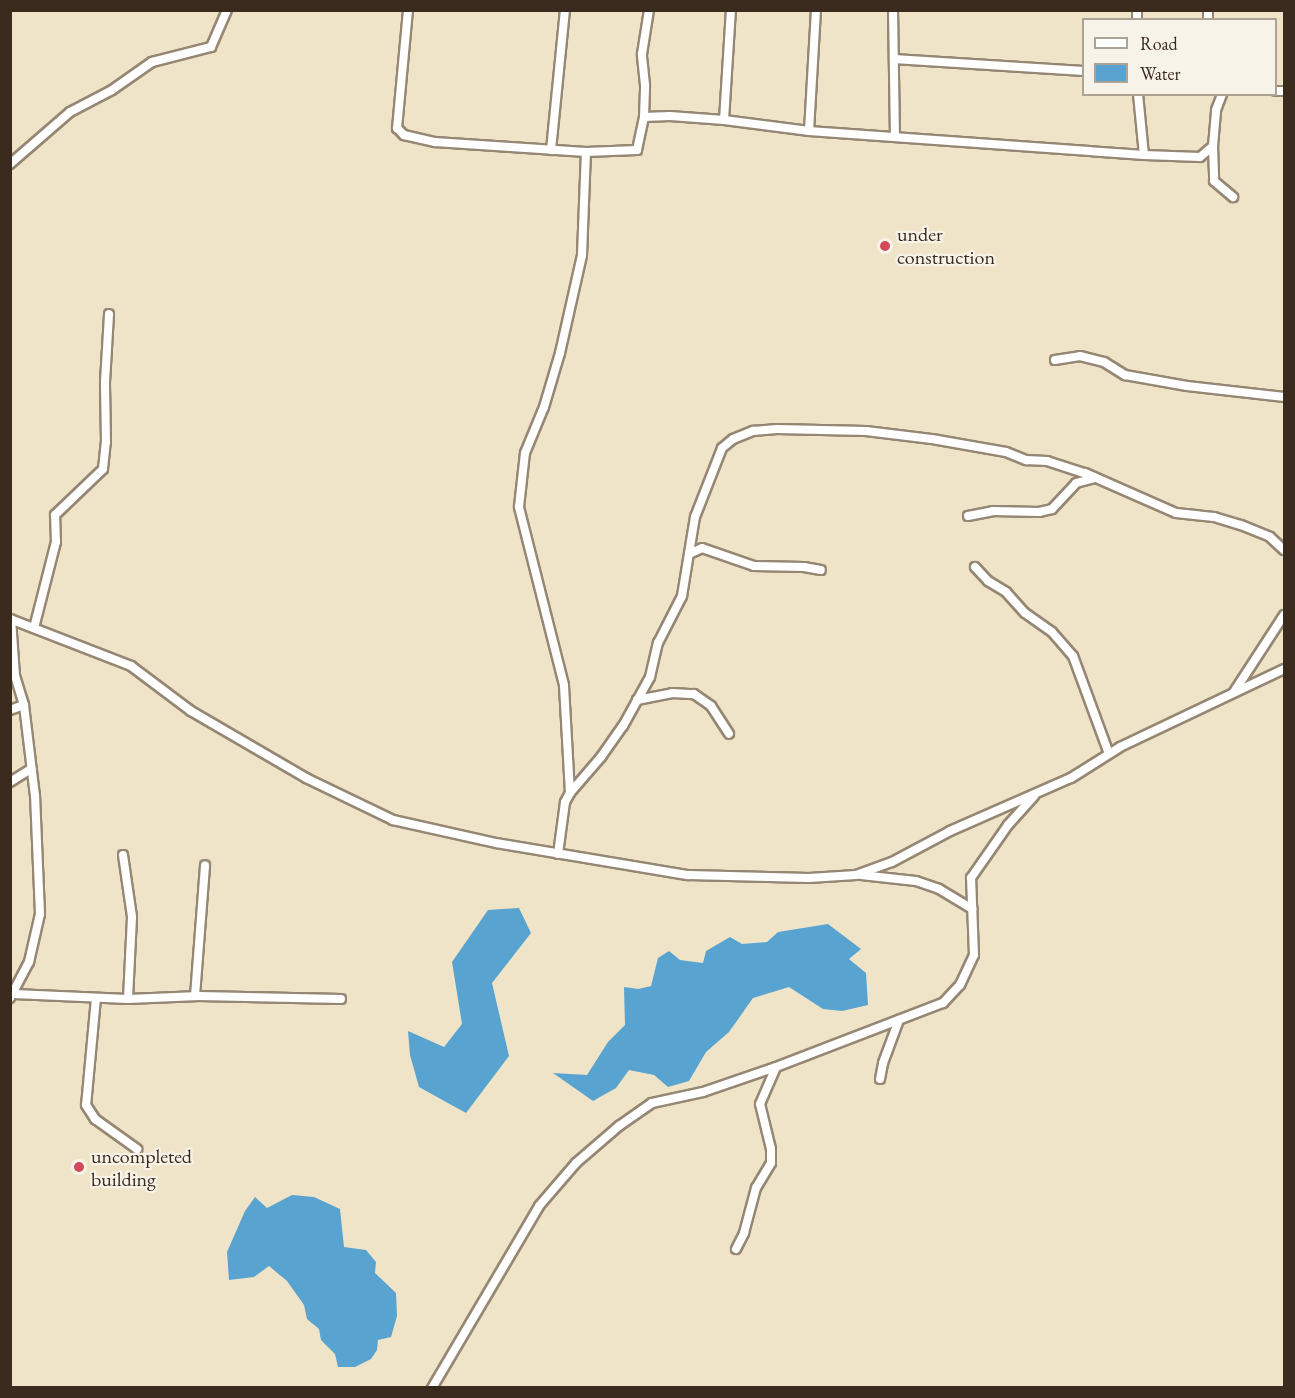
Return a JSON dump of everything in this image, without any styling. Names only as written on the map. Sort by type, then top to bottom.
[{"type":"street","points":[[10,164],[70,112],[112,90],[152,62],[211,47],[227,10]]},
{"type":"street","points":[[408,10],[397,128],[404,135],[435,142],[586,152],[637,150],[644,117],[645,85],[642,54],[649,10]]},
{"type":"street","points":[[551,150],[565,10]]},
{"type":"street","points":[[724,120],[731,10]]},
{"type":"street","points":[[809,131],[816,10]]},
{"type":"street","points":[[894,10],[895,135]]},
{"type":"street","points":[[894,59],[1082,71]]},
{"type":"street","points":[[1138,96],[1144,155]]},
{"type":"street","points":[[1221,96],[1216,110],[1213,146],[1214,181],[1233,197]]},
{"type":"street","points":[[644,117],[724,120],[809,131],[895,135],[1144,155],[1200,157],[1213,146]]},
{"type":"street","points":[[570,793],[564,685],[519,507],[525,453],[544,407],[560,353],[582,255],[586,152]]},
{"type":"street","points":[[34,628],[56,542],[56,515],[103,469],[106,442],[105,382],[109,314]]},
{"type":"street","points":[[1055,360],[1080,356],[1104,362],[1125,375],[1187,386],[1284,397]]},
{"type":"street","points":[[558,854],[565,802],[570,793],[602,757],[650,677],[658,643],[682,596],[691,553],[695,517],[722,448],[733,439],[753,431],[777,429],[855,431],[932,439],[1006,452],[1026,460],[1047,461],[1095,478],[1176,513],[1214,517],[1241,525],[1270,537],[1284,550]]},
{"type":"street","points":[[968,516],[993,511],[1039,512],[1052,509],[1076,483],[1095,478]]},
{"type":"street","points":[[691,553],[702,549],[754,566],[804,567],[821,570]]},
{"type":"street","points":[[975,567],[988,581],[1006,592],[1025,613],[1052,632],[1073,656],[1109,754]]},
{"type":"street","points":[[1233,693],[1265,649],[1284,615]]},
{"type":"street","points":[[341,999],[195,996],[128,999],[12,996],[29,962],[40,914],[38,844],[31,769],[24,705],[15,676],[11,619],[131,666],[191,711],[306,778],[393,820],[558,854],[688,875],[809,878],[856,875],[916,881],[939,890],[972,909]]},
{"type":"street","points":[[856,875],[892,862],[950,831],[1071,778],[1109,754],[1284,669]]},
{"type":"street","points":[[637,700],[672,693],[694,694],[711,706],[729,734]]},
{"type":"street","points":[[10,710],[24,705]]},
{"type":"street","points":[[10,783],[31,769]]},
{"type":"street","points":[[432,1388],[539,1206],[576,1163],[619,1126],[652,1104],[703,1092],[776,1067],[943,1003],[960,985],[974,955],[971,878],[1008,825],[1037,793]]},
{"type":"street","points":[[123,855],[132,917],[128,999]]},
{"type":"street","points":[[195,996],[205,865]]},
{"type":"street","points":[[96,998],[86,1105],[95,1119],[137,1149]]},
{"type":"street","points":[[880,1079],[883,1063],[899,1020]]},
{"type":"street","points":[[736,1249],[744,1233],[756,1188],[771,1163],[771,1149],[759,1104],[776,1067]]},
{"type":"water","points":[[519,908],[531,933],[492,983],[509,1056],[466,1113],[419,1087],[410,1055],[408,1031],[444,1047],[462,1024],[452,962],[488,910]]},
{"type":"water","points":[[828,924],[861,949],[849,959],[866,973],[868,1005],[842,1011],[823,1009],[789,987],[753,998],[729,1032],[706,1052],[689,1081],[668,1087],[654,1075],[629,1070],[616,1088],[593,1101],[553,1073],[587,1075],[608,1042],[625,1025],[624,987],[638,989],[651,986],[658,958],[669,951],[680,960],[703,963],[706,951],[730,937],[742,944],[767,942],[778,932]]},
{"type":"water","points":[[292,1195],[314,1197],[340,1209],[344,1247],[366,1250],[376,1262],[375,1273],[396,1293],[397,1316],[391,1337],[378,1340],[377,1350],[371,1359],[355,1367],[338,1367],[335,1354],[321,1340],[319,1329],[307,1319],[304,1305],[287,1281],[269,1266],[254,1277],[229,1280],[227,1252],[245,1211],[255,1197],[267,1208]]},
{"type":"place","name":"under construction","points":[[885,246]]},
{"type":"place","name":"uncompleted building","points":[[79,1167]]}]
